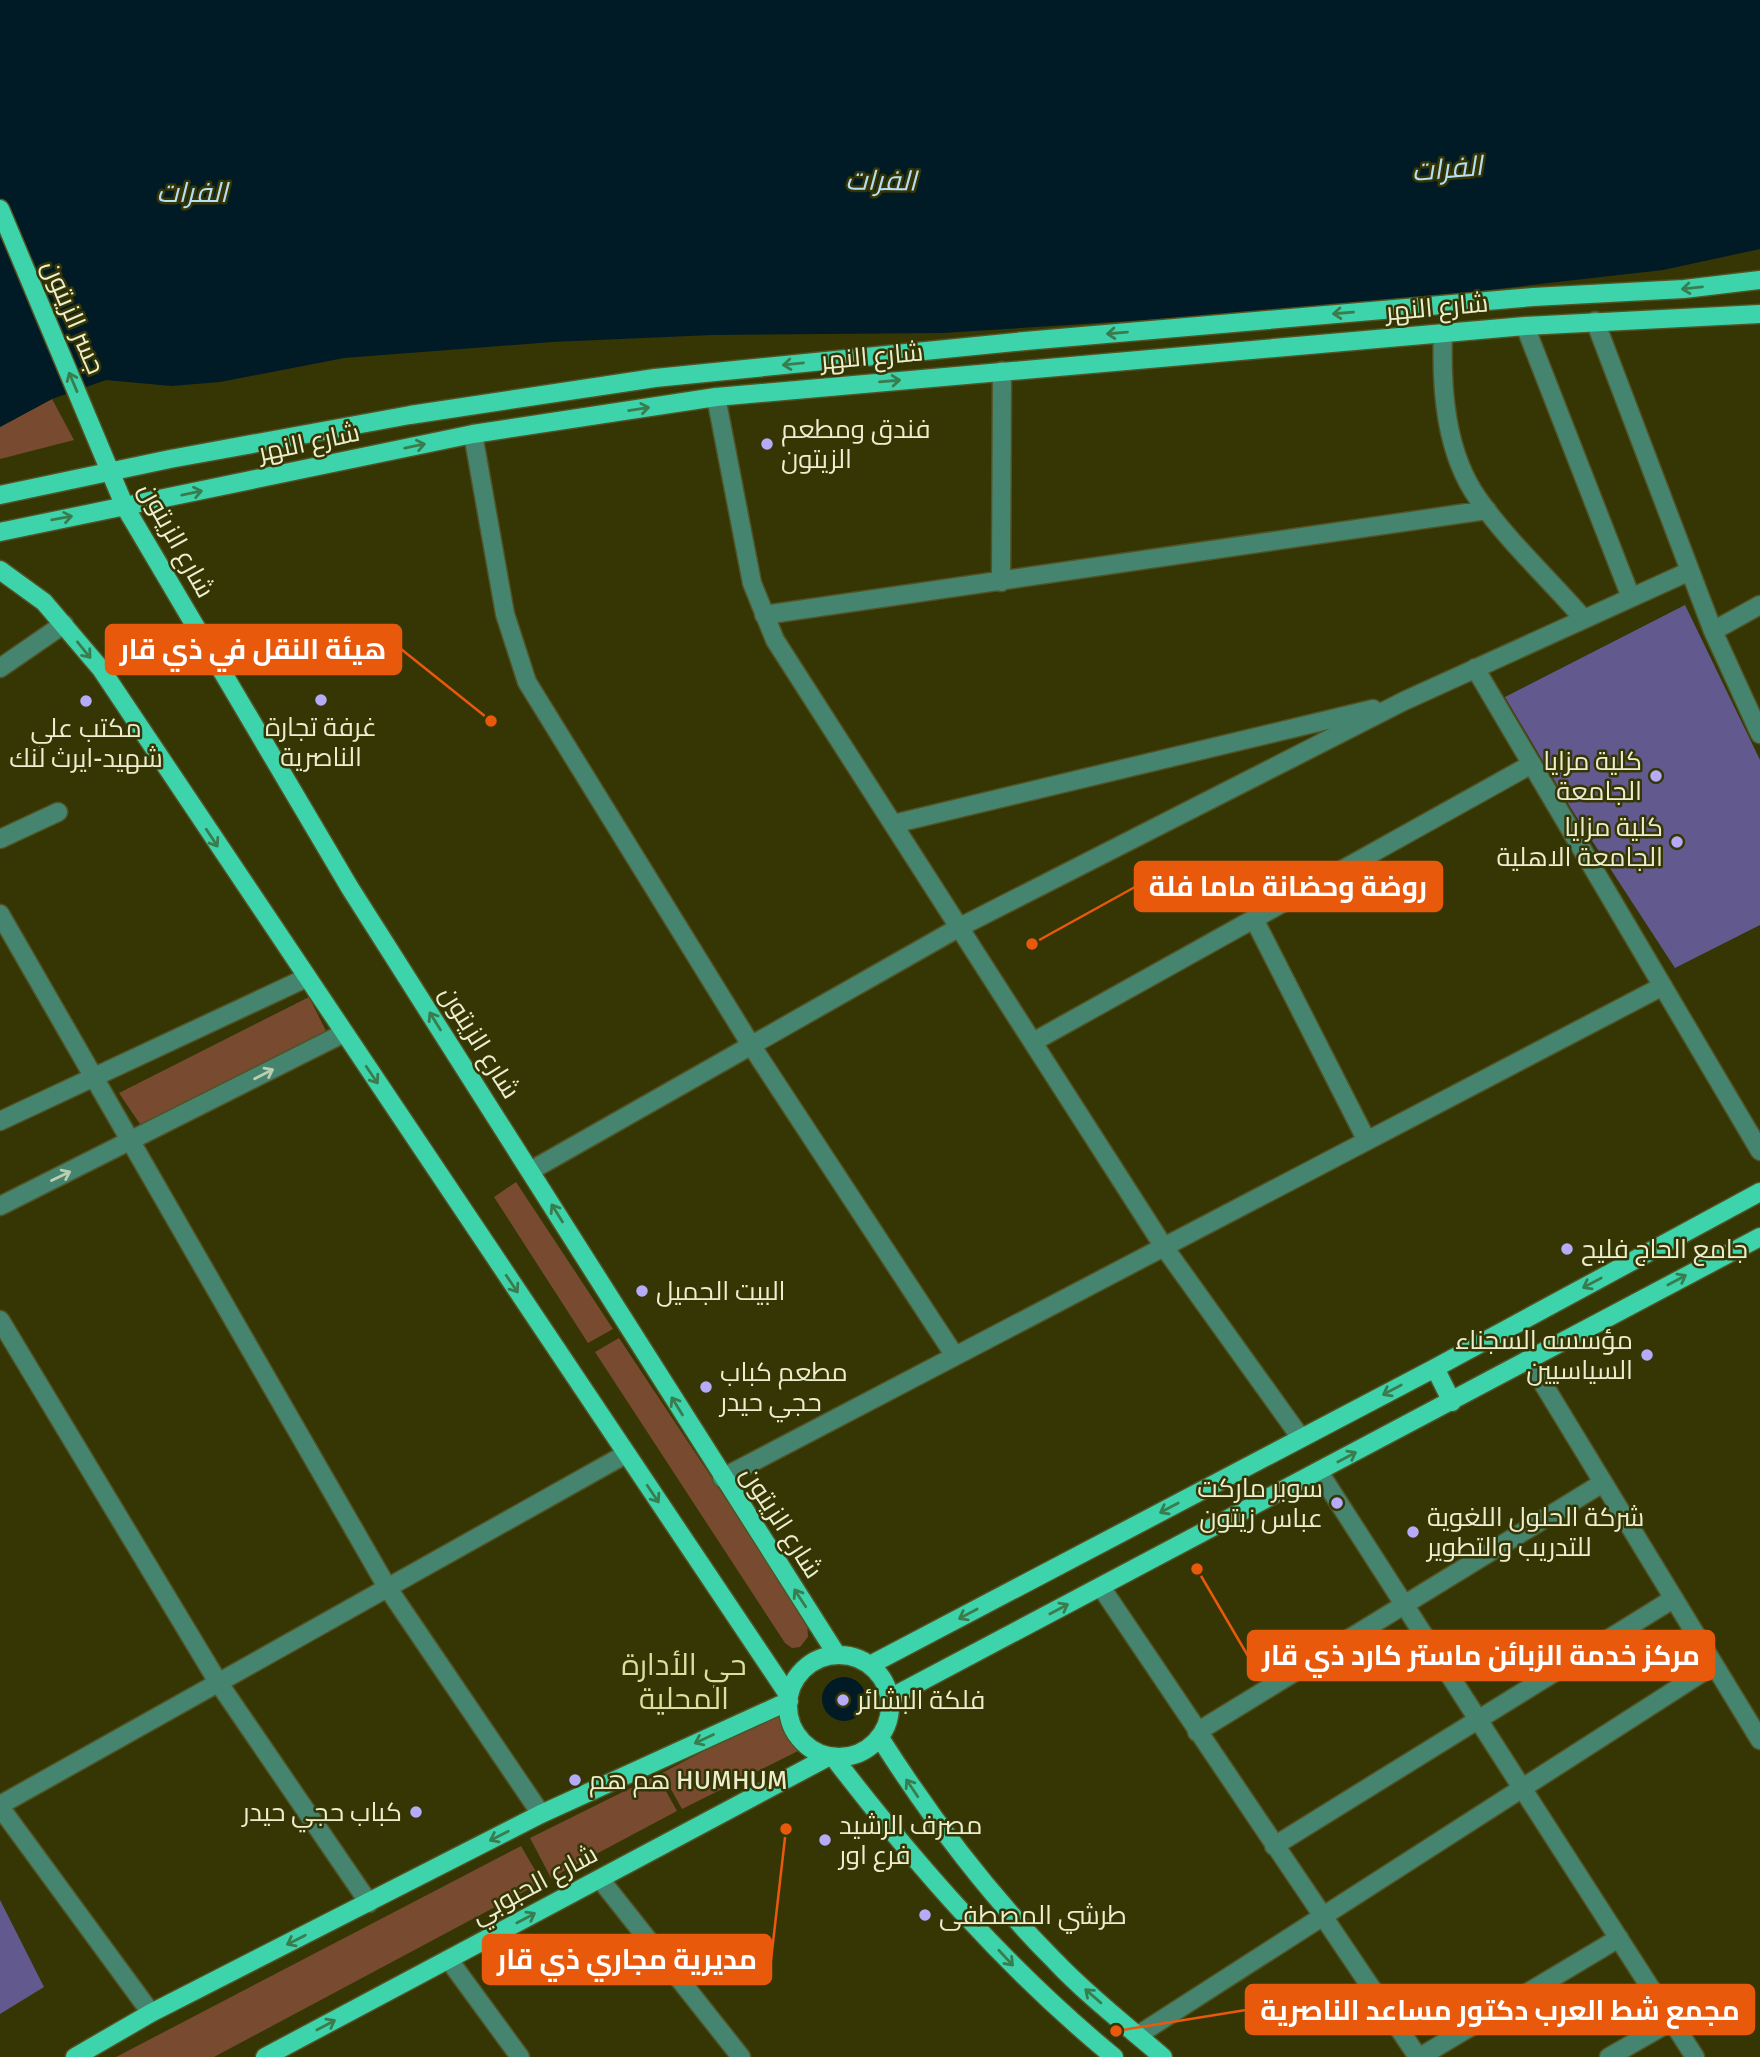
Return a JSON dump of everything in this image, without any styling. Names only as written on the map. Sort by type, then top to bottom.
[{"type":"main road","name":"جسر الزيتون","points":[[0,209],[99,445]]},
{"type":"main road","name":"شارع النهر","points":[[0,495],[170,459],[410,415],[654,378],[1533,296],[1684,289],[1760,280]]},
{"type":"main road","name":"شارع النهر","points":[[0,532],[473,434],[716,397],[1525,326],[1760,314]]},
{"type":"main road","name":"شارع الزيتون","points":[[99,445],[125,507],[350,888],[722,1478],[837,1655]]},
{"type":"main road","points":[[0,570],[22,583],[64,624],[100,669],[789,1698],[794,1730],[814,1751],[831,1757],[851,1756],[867,1750],[880,1738],[887,1725],[890,1698],[886,1685],[870,1665],[860,1659],[837,1655],[821,1659],[806,1667],[796,1680],[789,1698],[541,1814],[151,2013],[75,2057]]},
{"type":"main road","points":[[870,1665],[1435,1368],[1760,1192]]},
{"type":"main road","points":[[890,1698],[1760,1237]]},
{"type":"main road","points":[[1435,1368],[1452,1402]]},
{"type":"main road","points":[[880,1738],[916,1794],[1007,1909],[1056,1963],[1163,2057]]},
{"type":"main road","points":[[831,1757],[924,1869],[1018,1971],[1114,2057]]},
{"type":"main road","name":"شارع الحبوبي","points":[[265,2057],[831,1757]]},
{"type":"street","points":[[1595,321],[1713,631],[1760,734]]},
{"type":"street","points":[[1525,326],[1630,596]]},
{"type":"street","points":[[1443,333],[1441,383],[1450,428],[1463,470],[1487,510],[1582,617]]},
{"type":"street","points":[[1002,371],[1002,582]]},
{"type":"street","points":[[716,397],[752,583],[775,640],[1164,1247],[1301,1438]]},
{"type":"street","points":[[473,434],[505,614],[527,682],[751,1045],[956,1356]]},
{"type":"street","points":[[764,615],[1487,510]]},
{"type":"street","points":[[530,1171],[958,928],[1404,701],[1582,617],[1690,570]]},
{"type":"street","points":[[1713,631],[1760,605]]},
{"type":"street","points":[[0,668],[64,624]]},
{"type":"street","points":[[1475,668],[1760,1151]]},
{"type":"street","points":[[893,824],[1404,701]]},
{"type":"street","points":[[1033,1042],[1532,764]]},
{"type":"street","points":[[0,839],[58,812]]},
{"type":"street","points":[[0,914],[133,1140],[387,1587],[541,1814]]},
{"type":"street","points":[[1254,919],[1367,1141]]},
{"type":"street","points":[[0,1121],[306,978]]},
{"type":"street","points":[[722,1478],[1663,986]]},
{"type":"street","points":[[0,1206],[344,1033]]},
{"type":"street","points":[[0,1320],[218,1682],[369,1903]]},
{"type":"street","points":[[1528,1359],[1601,1484],[1760,1740]]},
{"type":"street","points":[[151,2013],[0,1806],[626,1454]]},
{"type":"street","points":[[1319,1472],[1695,2057]]},
{"type":"street","points":[[1198,1732],[1601,1484]]},
{"type":"street","points":[[1101,1587],[1419,2057],[1619,1938]]},
{"type":"street","points":[[1274,1846],[1673,1599]]},
{"type":"street","points":[[1138,2035],[1714,1665]]},
{"type":"street","points":[[600,1879],[741,2057]]},
{"type":"street","points":[[449,1960],[520,2057]]},
{"type":"street","points":[[1609,2057],[1672,2021]]},
{"type":"shaded area","points":[[52,399],[74,440],[0,459],[0,427]]},
{"type":"shaded area","points":[[309,997],[327,1033],[144,1130],[119,1093]]},
{"type":"shaded area","points":[[516,1182],[613,1329],[588,1343],[494,1197]]},
{"type":"shaded area","points":[[619,1338],[807,1621],[808,1637],[800,1647],[792,1648],[785,1643],[595,1352]]},
{"type":"shaded area","points":[[777,1712],[798,1751],[682,1809],[662,1773]]},
{"type":"shaded area","points":[[657,1775],[677,1811],[551,1878],[530,1838]]},
{"type":"shaded area","points":[[521,1846],[542,1882],[214,2057],[116,2057]]},
{"type":"water","name":"الفرات","points":[[0,0],[1760,0],[1760,249],[1663,270],[1330,308],[943,333],[712,335],[552,342],[344,358],[220,382],[171,386],[106,380],[52,399],[0,427]]},
{"type":"water","points":[[844,1677],[859,1684],[866,1699],[859,1714],[844,1721],[829,1714],[822,1699],[829,1684]]},
{"type":"building","name":"كلية مزايا الجامعة الاهلية","points":[[1685,605],[1760,760],[1760,925],[1675,968],[1572,810],[1505,697]]},
{"type":"building","points":[[0,1900],[44,1987],[0,2014]]},
{"type":"place","name":"فندق ومطعم الزيتون","points":[[767,444]]},
{"type":"place","name":"غرفة تجارة الناصرية","points":[[321,700]]},
{"type":"place","name":"مكتب علي شهيد-ايرث لنك","points":[[86,701]]},
{"type":"place","name":"هيئة النقل في ذي قار","points":[[491,721]]},
{"type":"place","name":"كلية مزايا الجامعة","points":[[1656,776]]},
{"type":"place","name":"كلية مزايا الجامعة الاهلية","points":[[1677,842]]},
{"type":"place","name":"روضة وحضانة ماما فلة","points":[[1032,944]]},
{"type":"place","name":"جامع الحاج فليح","points":[[1567,1249]]},
{"type":"place","name":"البيت الجميل","points":[[642,1291]]},
{"type":"place","name":"مؤسسه السجناء السياسيين","points":[[1647,1355]]},
{"type":"place","name":"مطعم كباب حجي حيدر","points":[[706,1387]]},
{"type":"place","name":"سوبر ماركت عباس زيتون","points":[[1337,1503]]},
{"type":"place","name":"شركة الحلول اللغوية للتدريب والتطوير","points":[[1413,1532]]},
{"type":"place","name":"مركز خدمة الزبائن ماستر كارد ذي قار","points":[[1197,1569]]},
{"type":"place","name":"فلكة البشائر","points":[[843,1700]]},
{"type":"place","name":"هم هم HUMHUM","points":[[575,1780]]},
{"type":"place","name":"كباب حجي حيدر","points":[[416,1812]]},
{"type":"place","name":"مديرية مجاري ذي قار","points":[[786,1829]]},
{"type":"place","name":"مصرف الرشيد فرع اور","points":[[825,1840]]},
{"type":"place","name":"طرشي المصطفى","points":[[925,1915]]},
{"type":"place","name":"مجمع شط العرب دكتور مساعد الناصرية","points":[[1116,2031]]},
{"type":"district","name":"حي الأدارة المحلية","points":[[684,1682]]}]
